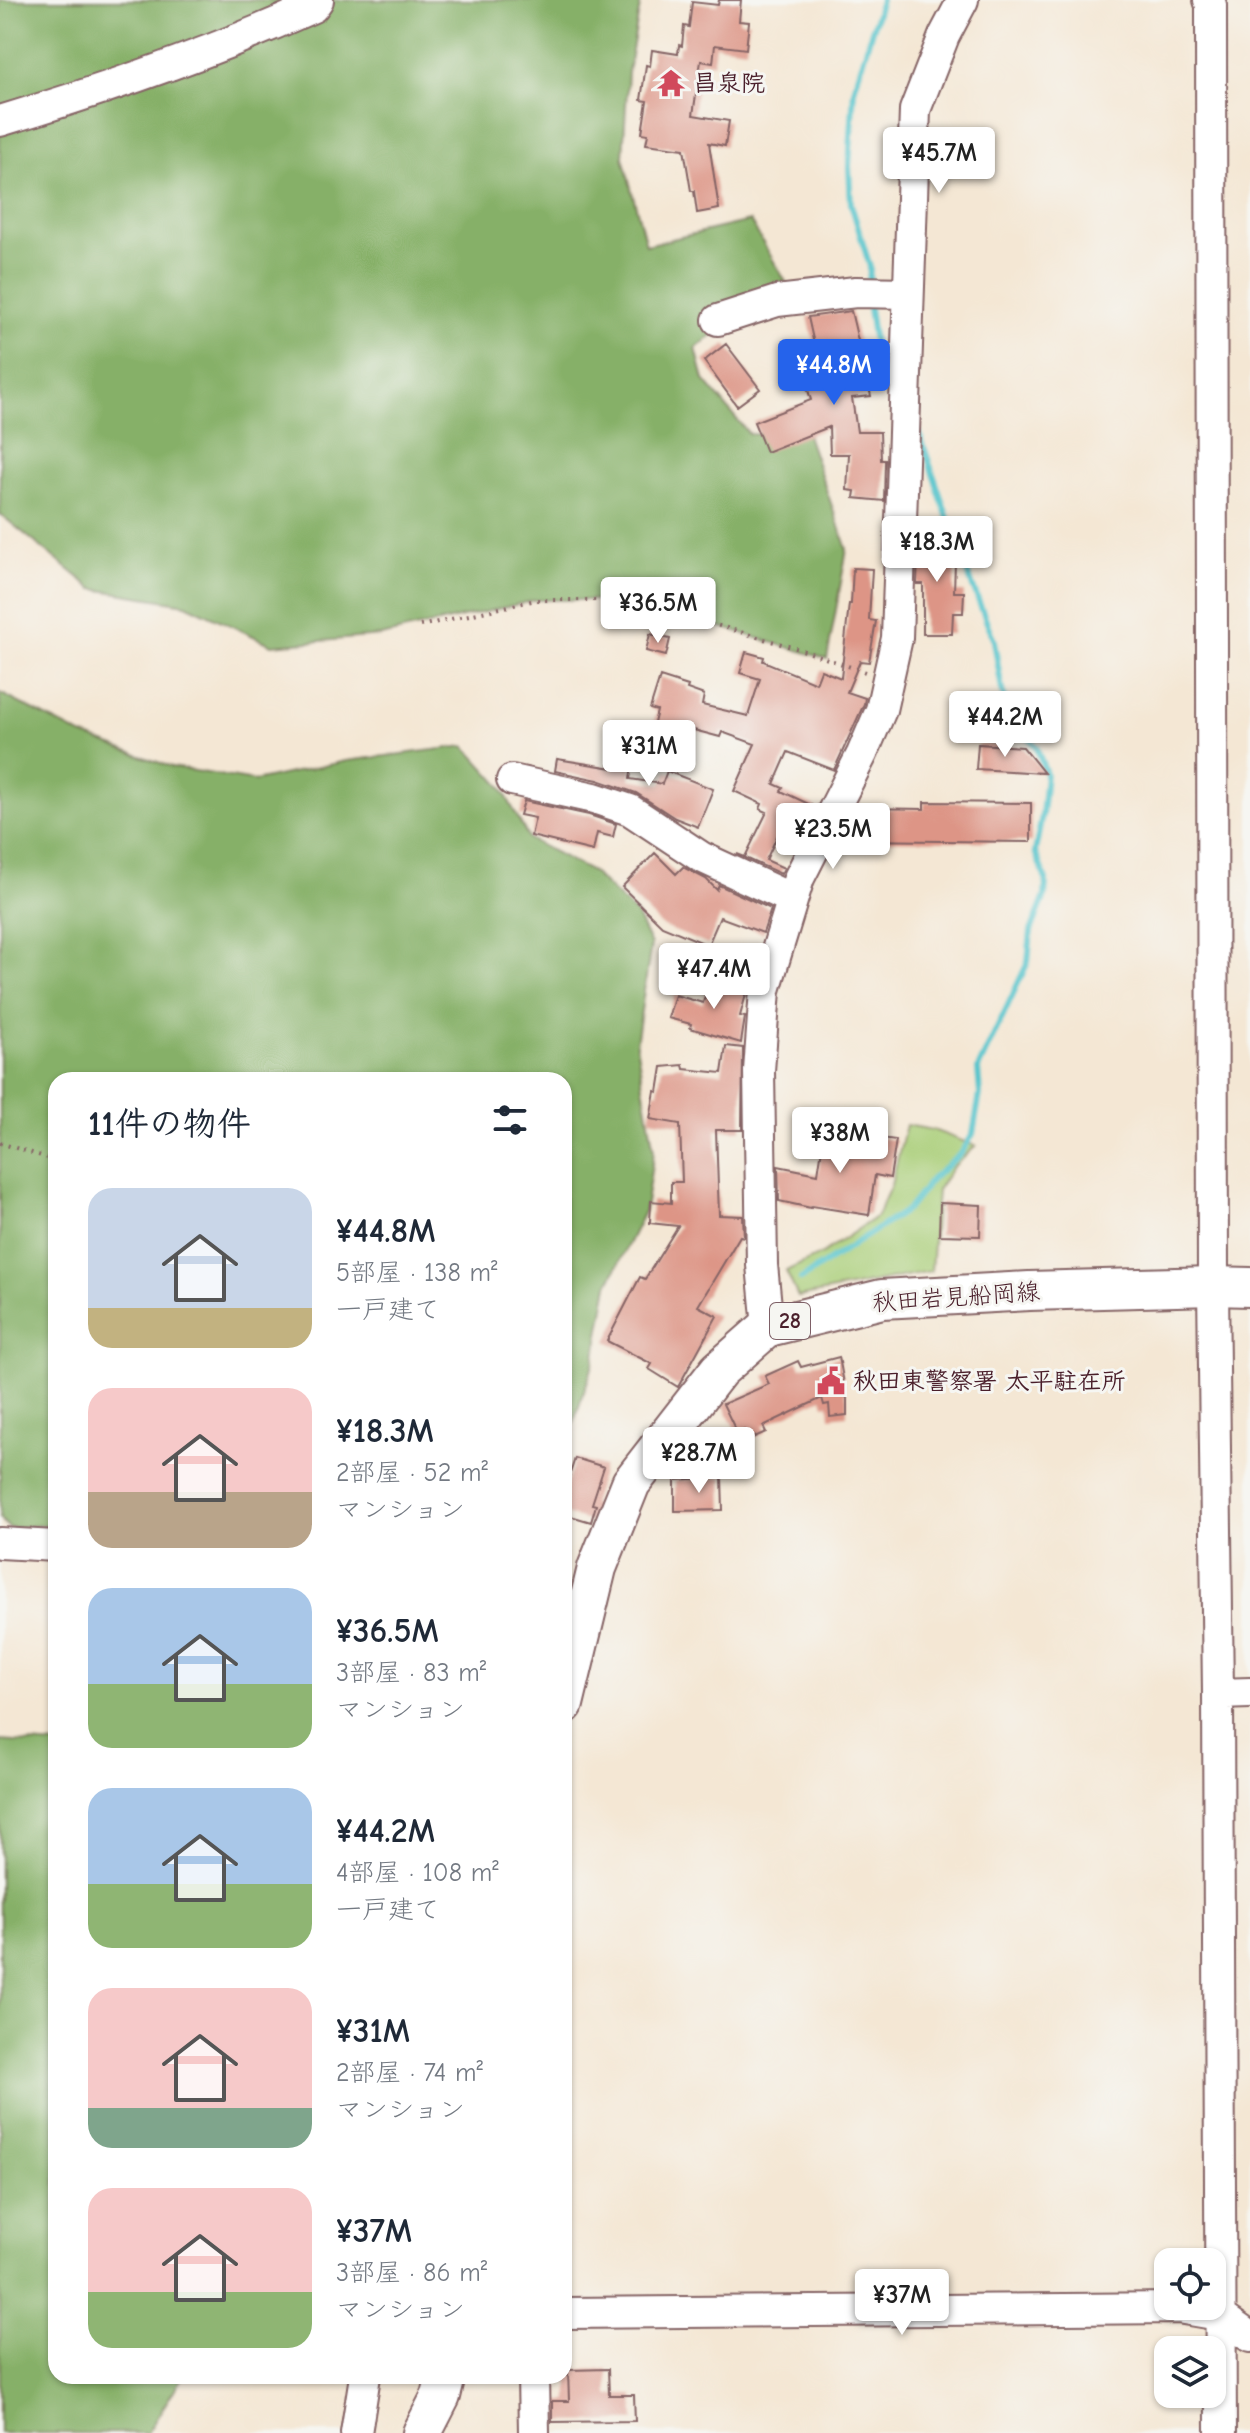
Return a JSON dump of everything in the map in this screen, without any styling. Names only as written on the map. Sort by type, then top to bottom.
[{"type":"main road","name":"秋田岩見船岡線","points":[[572,1638],[631,1483],[719,1370],[768,1327],[882,1299],[1029,1291],[1232,1286]]},
{"type":"main road","points":[[422,2433],[444,2384]]},
{"type":"street","points":[[0,121],[77,99],[238,41],[313,7],[318,0]]},
{"type":"street","points":[[768,1327],[762,1265],[759,1071],[765,990],[799,878],[862,754],[890,680],[897,638],[906,382],[882,293],[915,110],[944,36],[963,0]]},
{"type":"street","points":[[1209,0],[1232,1286],[1218,1694],[1219,2248]]},
{"type":"street","points":[[718,320],[777,301],[882,293]]},
{"type":"street","points":[[512,780],[594,798],[630,810],[701,857],[792,899]]},
{"type":"street","points":[[0,1543],[48,1546]]},
{"type":"street","points":[[1218,1694],[1250,1693]]},
{"type":"street","points":[[572,2313],[1154,2308]]},
{"type":"street","points":[[1219,2320],[1221,2433]]},
{"type":"street","points":[[1226,2320],[1250,2337]]},
{"type":"street","points":[[356,2433],[364,2384]]},
{"type":"street","points":[[533,2384],[534,2433]]},
{"type":"path","points":[[420,626],[536,600],[605,600],[682,615],[890,680]]},
{"type":"path","points":[[0,1143],[48,1158]]},
{"type":"green space","points":[[0,0],[641,0],[628,72],[623,157],[646,245],[750,221],[786,282],[696,348],[704,380],[749,434],[807,435],[847,549],[827,659],[724,628],[605,600],[536,600],[381,636],[272,645],[186,604],[93,589],[0,514]]},
{"type":"green space","points":[[0,693],[81,735],[172,767],[254,781],[346,761],[465,746],[501,786],[529,839],[592,872],[636,914],[651,945],[636,1044],[654,1151],[645,1210],[608,1285],[594,1362],[572,1427],[572,1072],[48,1072],[48,1525],[9,1528],[0,1519]]},
{"type":"green space","points":[[906,1125],[933,1130],[976,1146],[953,1167],[937,1190],[931,1271],[798,1297],[786,1271],[822,1254],[877,1216],[891,1185]]},
{"type":"green space","points":[[0,1741],[48,1744],[48,2384],[178,2384],[147,2433],[0,2433]]},
{"type":"building","points":[[719,0],[741,0],[739,21],[749,22],[746,49],[715,45],[713,63],[701,61],[693,115],[729,121],[725,146],[709,143],[719,209],[697,213],[684,149],[646,144],[648,134],[642,133],[647,101],[641,100],[646,65],[650,66],[652,50],[678,54],[684,26],[689,27],[692,2],[718,5]]},
{"type":"building","points":[[851,311],[871,396],[852,398],[857,432],[880,432],[881,460],[885,460],[884,501],[854,498],[855,491],[847,490],[849,454],[830,454],[829,427],[766,452],[754,422],[811,400],[804,377],[820,371],[808,317]]},
{"type":"building","points":[[726,344],[760,389],[737,406],[704,361]]},
{"type":"building","points":[[919,525],[938,525],[938,540],[943,540],[943,562],[955,562],[954,592],[964,592],[963,613],[953,613],[952,634],[923,634],[923,584],[917,584]]},
{"type":"building","points":[[853,568],[872,569],[869,620],[876,621],[869,662],[860,661],[847,692],[865,698],[864,704],[834,770],[788,752],[774,784],[783,788],[781,791],[815,807],[806,824],[794,818],[792,822],[785,819],[766,860],[784,868],[781,874],[737,854],[745,857],[767,812],[760,809],[762,804],[734,791],[755,744],[722,732],[720,737],[675,725],[671,740],[651,735],[657,711],[650,709],[660,677],[704,695],[702,705],[748,716],[760,679],[740,673],[746,652],[764,657],[763,661],[816,683],[821,670],[841,678]]},
{"type":"building","points":[[650,634],[670,639],[666,656],[646,651]]},
{"type":"building","points":[[978,744],[1023,747],[1044,773],[976,769]]},
{"type":"building","points":[[615,756],[633,759],[630,779],[662,784],[667,771],[713,789],[698,827],[675,818],[636,793],[598,780],[555,771],[557,759],[613,768]]},
{"type":"building","points":[[524,801],[616,824],[613,837],[597,833],[593,851],[531,836],[535,818],[520,815]]},
{"type":"building","points":[[924,802],[1031,803],[1031,842],[857,840],[842,833],[857,804],[864,808],[924,809]]},
{"type":"building","points":[[655,853],[676,874],[683,867],[706,879],[717,890],[719,885],[771,909],[763,933],[720,917],[708,945],[662,926],[622,887]]},
{"type":"building","points":[[710,979],[747,991],[740,1016],[745,1017],[741,1043],[668,1018],[675,995],[703,1003]]},
{"type":"building","points":[[726,1046],[743,1048],[742,1130],[716,1130],[719,1215],[743,1216],[744,1237],[740,1236],[698,1306],[717,1316],[678,1387],[649,1369],[652,1364],[607,1341],[640,1277],[645,1279],[678,1226],[650,1223],[651,1201],[671,1203],[671,1182],[682,1182],[680,1124],[650,1119],[662,1067],[683,1065],[684,1069],[722,1073]]},
{"type":"building","points":[[824,1135],[859,1141],[860,1135],[896,1140],[890,1178],[875,1175],[869,1215],[779,1201],[778,1166],[818,1174]]},
{"type":"building","points":[[940,1203],[981,1205],[980,1236],[939,1235]]},
{"type":"building","points":[[839,1357],[847,1415],[830,1417],[829,1404],[824,1405],[822,1398],[763,1426],[766,1432],[748,1440],[744,1430],[737,1433],[723,1404],[769,1384],[765,1376],[798,1361],[801,1367]]},
{"type":"building","points":[[575,1458],[604,1467],[592,1504],[596,1505],[591,1522],[572,1516],[572,1468]]},
{"type":"building","points":[[722,1477],[723,1510],[675,1511],[675,1480]]},
{"type":"building","points":[[608,2369],[609,2395],[634,2395],[635,2421],[552,2422],[552,2401],[569,2401],[572,2370]]},
{"type":"waterway","points":[[869,285],[870,267],[851,204],[849,166],[854,90],[881,0]]},
{"type":"waterway","points":[[868,301],[874,344],[894,384]]},
{"type":"waterway","points":[[801,1279],[908,1209],[931,1180],[962,1152],[973,1134],[980,1094],[978,1069],[1028,962],[1031,931],[1045,896],[1046,880],[1035,852],[1046,774],[1036,746],[1012,720],[1002,690],[994,641],[915,426]]},
{"type":"place","name":"昌泉院","points":[[671,83]]},
{"type":"place","name":"秋田東警察署 太平駐在所","points":[[831,1381]]}]
